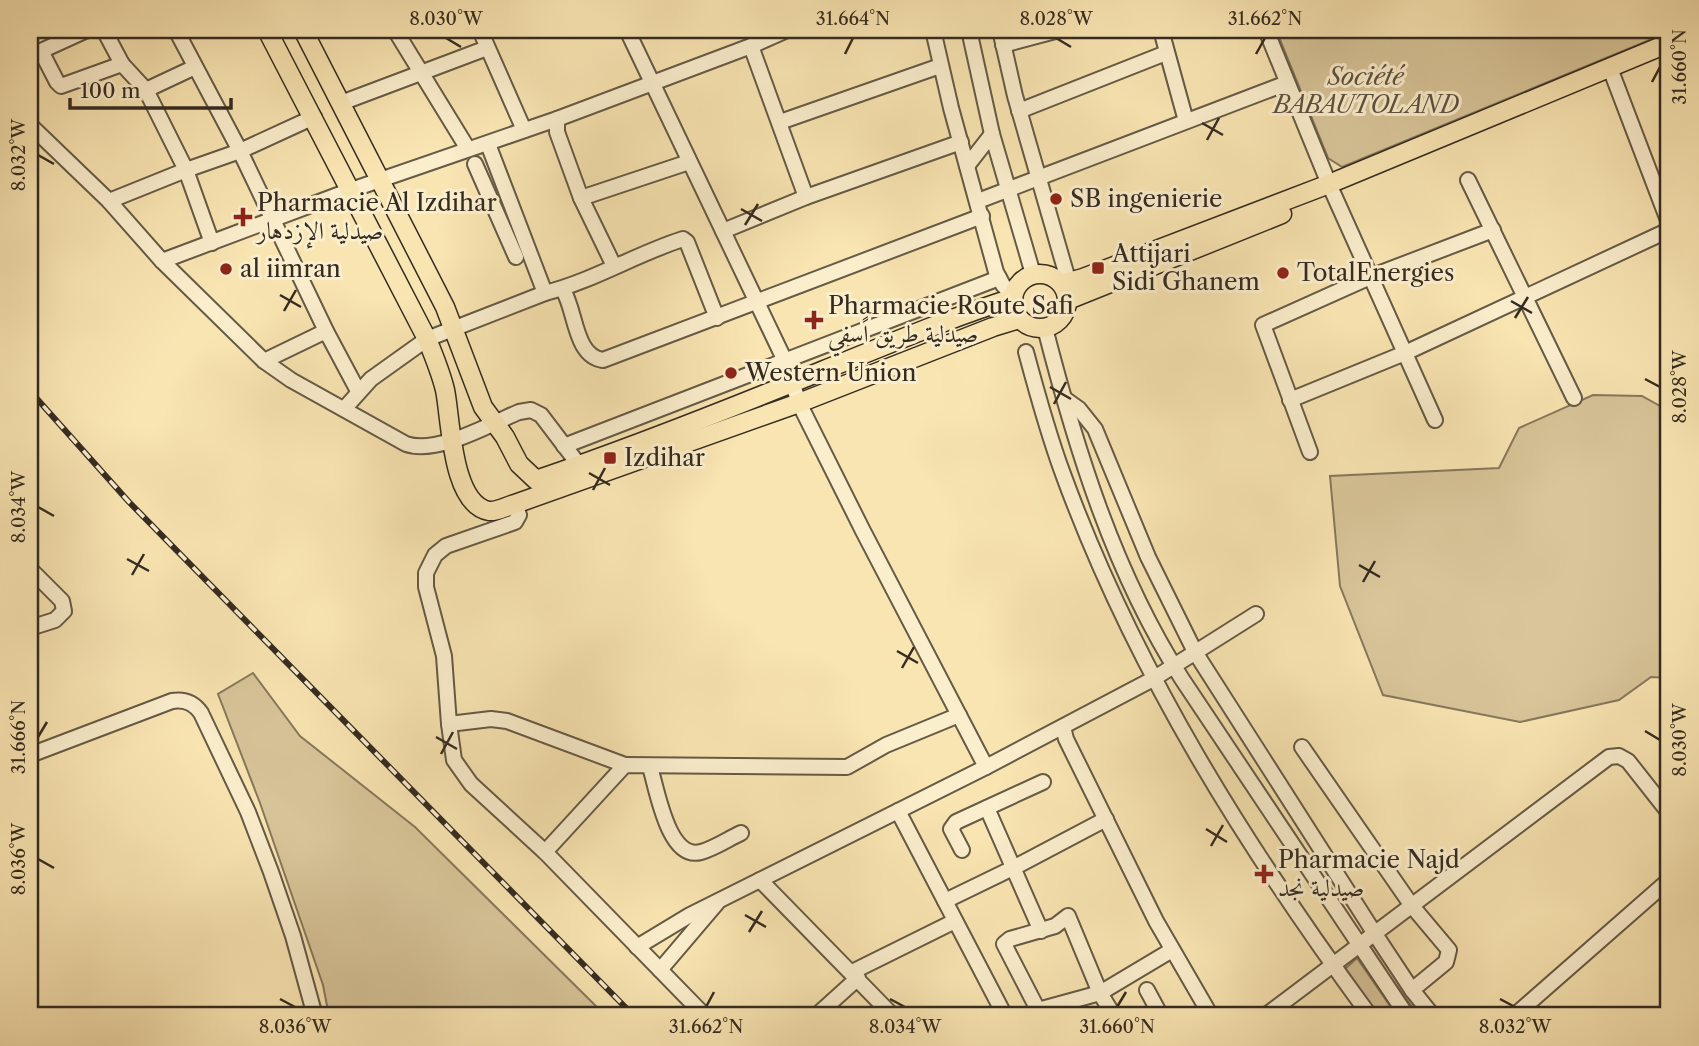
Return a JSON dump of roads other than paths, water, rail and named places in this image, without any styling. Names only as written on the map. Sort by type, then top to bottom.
[{"type":"main road","points":[[267,30],[427,340],[444,387],[454,460],[463,483],[476,503],[491,511],[799,403],[1019,319]]},
{"type":"main road","points":[[303,30],[454,328],[479,398],[519,464],[536,480],[1013,297]]},
{"type":"main road","points":[[1331,189],[1669,43]]},
{"type":"main road","points":[[1066,289],[1331,189],[1669,52]]},
{"type":"main road","points":[[1034,274],[1049,275],[1066,289],[1061,318],[1045,328],[1033,328],[1019,319],[1014,309],[1013,297],[1022,280],[1034,274]]},
{"type":"street","points":[[87,30],[59,35],[35,54],[61,86],[122,64]]},
{"type":"street","points":[[104,30],[122,64],[146,90],[186,170],[212,243]]},
{"type":"street","points":[[176,30],[240,151],[326,331],[358,391]]},
{"type":"street","points":[[395,30],[468,149]]},
{"type":"street","points":[[480,30],[524,130]]},
{"type":"street","points":[[627,30],[785,361],[799,403],[986,767]]},
{"type":"street","points":[[162,261],[351,190],[557,119],[787,30]]},
{"type":"street","points":[[933,30],[940,66],[999,278],[1013,297]]},
{"type":"street","points":[[969,30],[992,134],[1034,274]]},
{"type":"street","points":[[1000,30],[1066,289]]},
{"type":"street","points":[[1003,45],[1059,30]]},
{"type":"street","points":[[1161,30],[1186,121]]},
{"type":"street","points":[[1266,30],[1331,189],[1435,420]]},
{"type":"street","points":[[751,46],[806,197]]},
{"type":"street","points":[[341,103],[487,48]]},
{"type":"street","points":[[1019,111],[1166,52]]},
{"type":"street","points":[[780,122],[940,66]]},
{"type":"street","points":[[146,90],[195,67]]},
{"type":"street","points":[[1613,76],[1669,223]]},
{"type":"street","points":[[563,290],[582,343],[596,359],[603,360],[757,302],[980,209],[1008,190],[1287,83]]},
{"type":"street","points":[[110,201],[240,151],[314,117]]},
{"type":"street","points":[[557,119],[557,132],[581,198],[614,266]]},
{"type":"street","points":[[30,125],[110,201],[162,261],[264,361],[291,380],[411,446],[428,446],[451,440],[525,410],[536,412],[579,465]]},
{"type":"street","points":[[967,166],[992,134]]},
{"type":"street","points":[[723,231],[806,197],[961,142]]},
{"type":"street","points":[[488,144],[545,293]]},
{"type":"street","points":[[581,198],[689,162]]},
{"type":"street","points":[[475,164],[516,257]]},
{"type":"street","points":[[1468,180],[1574,398]]},
{"type":"street","points":[[493,205],[509,200]]},
{"type":"street","points":[[1310,452],[1263,325],[1370,277],[1493,230]]},
{"type":"street","points":[[1290,400],[1405,353],[1669,230]]},
{"type":"street","points":[[344,409],[358,391],[383,370],[427,340],[545,293],[563,290],[682,239],[687,243],[717,317]]},
{"type":"street","points":[[564,446],[999,278]]},
{"type":"street","points":[[1045,328],[1088,474],[1143,609],[1174,666],[1407,1016]]},
{"type":"street","points":[[264,361],[326,331]]},
{"type":"street","points":[[1026,352],[1048,431],[1069,490],[1110,588],[1153,679],[1230,813],[1370,1016]]},
{"type":"street","points":[[1065,399],[1085,415],[1095,429],[1148,557],[1195,652],[1375,934],[1412,990],[1433,1016]]},
{"type":"street","points":[[1048,431],[1073,424]]},
{"type":"street","points":[[515,504],[519,515],[515,522],[446,546],[435,555],[428,567],[426,587],[444,656],[454,760],[461,772],[545,852],[705,1016]]},
{"type":"street","points":[[30,569],[62,601],[64,611],[55,620],[30,628]]},
{"type":"street","points":[[637,947],[676,922],[986,767],[1153,679],[1256,614]]},
{"type":"street","points":[[30,755],[172,701],[189,702],[198,708],[258,836],[293,936],[316,1016]]},
{"type":"street","points":[[449,724],[491,719],[508,721],[625,765],[847,767],[886,745],[959,715]]},
{"type":"street","points":[[1063,727],[1066,739],[1172,950],[1211,1016]]},
{"type":"street","points":[[1302,747],[1412,906],[1449,950],[1446,962],[1412,990]]},
{"type":"street","points":[[1265,1016],[1609,757],[1619,756],[1628,761],[1669,813]]},
{"type":"street","points":[[545,852],[625,765]]},
{"type":"street","points":[[650,766],[671,835],[678,845],[689,852],[701,852],[741,833]]},
{"type":"street","points":[[962,850],[951,829],[952,825],[1043,782]]},
{"type":"street","points":[[986,808],[1015,867],[1041,931]]},
{"type":"street","points":[[898,810],[1005,1016]]},
{"type":"street","points":[[945,901],[1106,819]]},
{"type":"street","points":[[760,880],[893,1016]]},
{"type":"street","points":[[1514,1016],[1669,880]]},
{"type":"street","points":[[660,970],[718,902]]},
{"type":"street","points":[[1114,1016],[1100,993],[1068,916],[1057,925],[1010,939],[1004,944],[1033,1013],[1100,993],[1172,950]]},
{"type":"street","points":[[816,1016],[855,975],[955,921]]},
{"type":"street","points":[[1147,989],[1161,1016]]},
{"type":"street","points":[[828,1004],[839,1016]]},
{"type":"railway","points":[[30,391],[129,502],[634,1016]]},
{"type":"place","name":"SB ingenierie","points":[[1056,199]]},
{"type":"place","name":"Pharmacie Al Izdihar صيدلية الإزدهار","points":[[243,217]]},
{"type":"place","name":"Attijari Sidi Ghanem","points":[[1098,268]]},
{"type":"place","name":"al iimran","points":[[226,269]]},
{"type":"place","name":"TotalEnergies","points":[[1283,273]]},
{"type":"place","name":"Pharmacie Route Safi صيدلية طريق اًسفي","points":[[814,320]]},
{"type":"place","name":"Western Union","points":[[731,373]]},
{"type":"place","name":"Izdihar","points":[[610,458]]},
{"type":"place","name":"Pharmacie Najd صيدلية نجد","points":[[1264,874]]},
{"type":"park label","name":"Société BABAUTOLAND","points":[[1366,91]]}]
